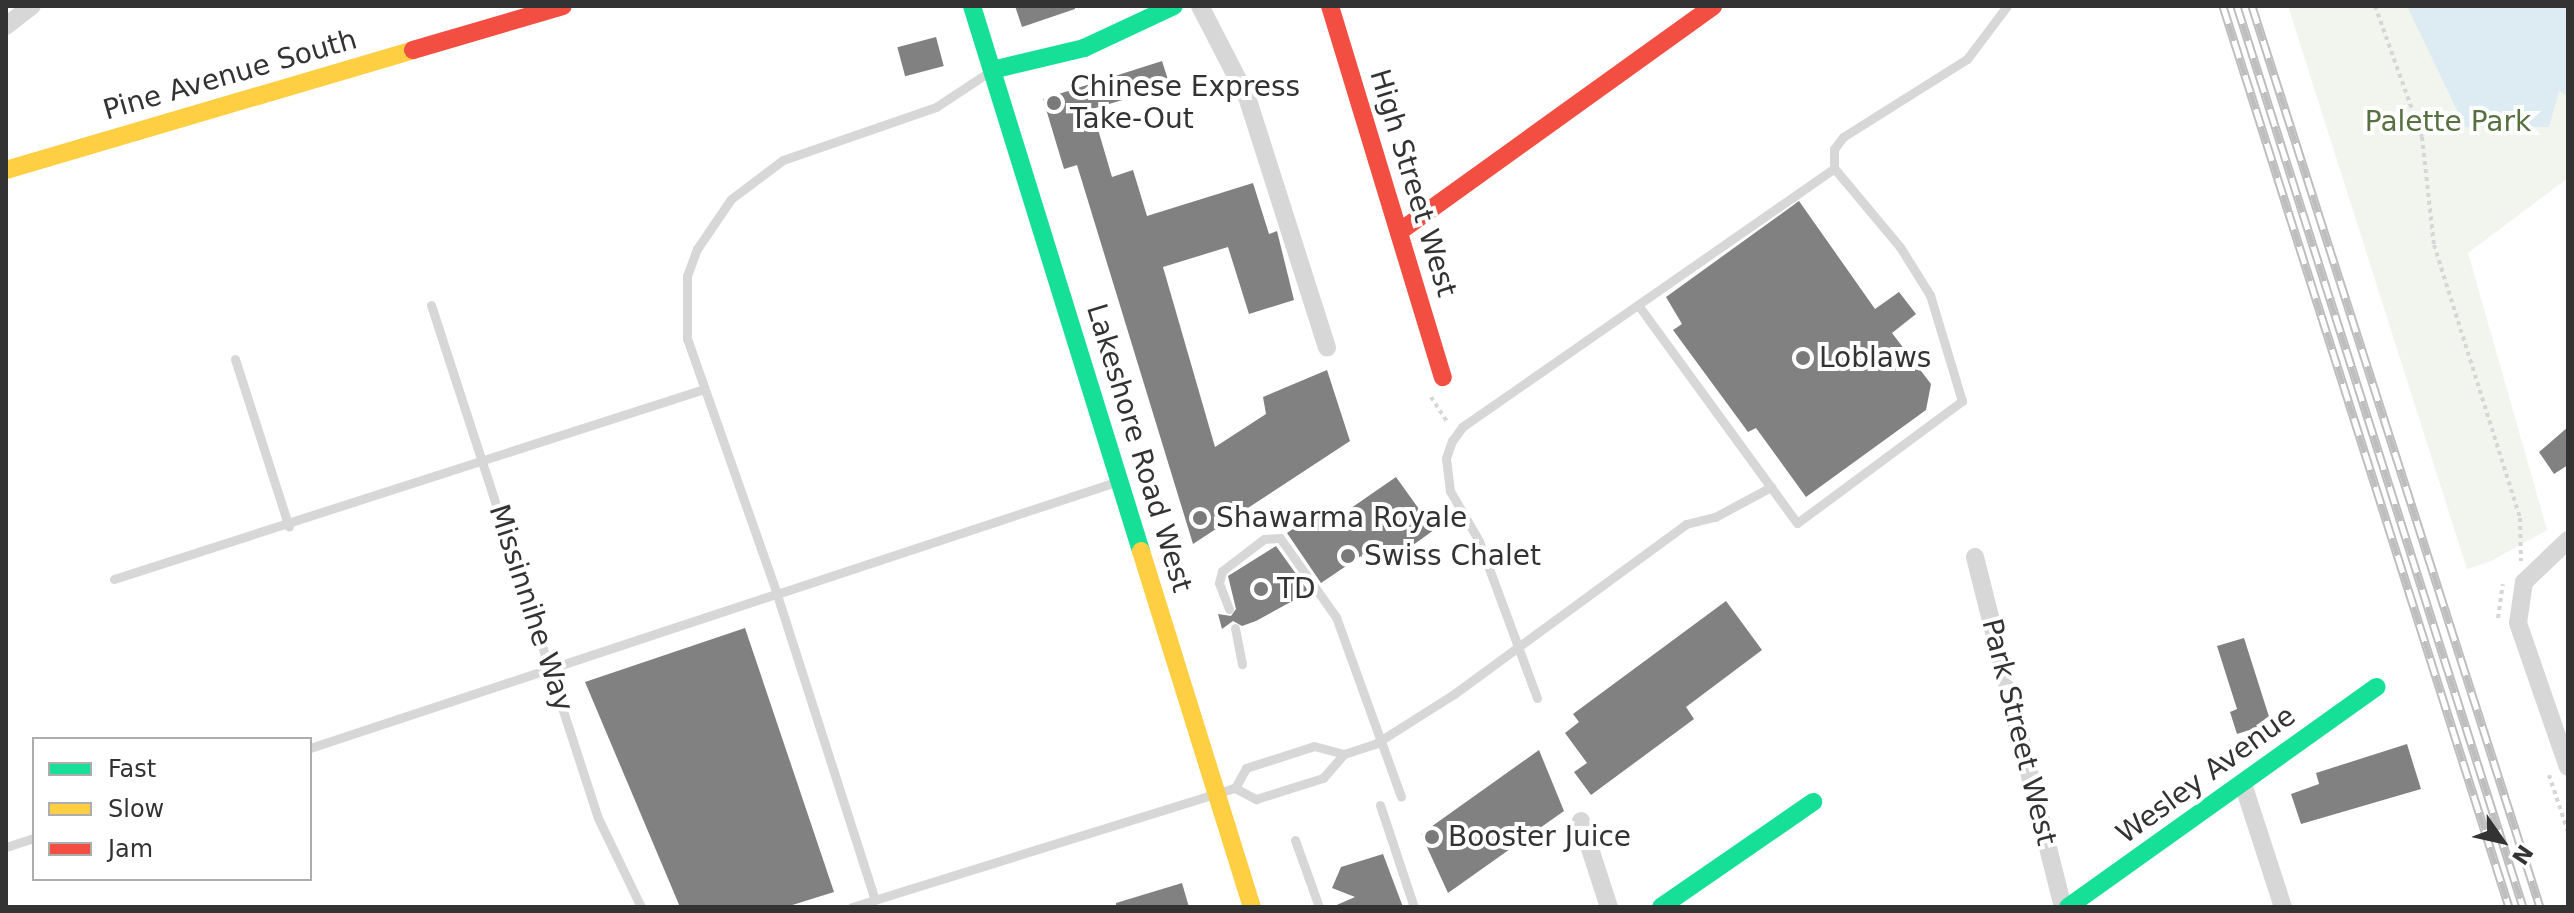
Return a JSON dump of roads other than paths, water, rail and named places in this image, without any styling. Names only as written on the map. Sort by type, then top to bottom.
[{"type":"street","points":[[6,26],[32,6]]},
{"type":"street","name":"Pine Avenue South","points":[[6,170],[563,6]]},
{"type":"street","name":"Lakeshore Road West","points":[[972,6],[1120,481],[1226,791],[1252,907]]},
{"type":"street","points":[[992,70],[1084,48],[1174,6]]},
{"type":"street","points":[[1200,6],[1247,97],[1327,348]]},
{"type":"street","name":"High Street West","points":[[1330,6],[1443,377]]},
{"type":"street","points":[[1399,232],[1713,6]]},
{"type":"street","points":[[2568,540],[2524,582],[2518,623],[2568,767]]},
{"type":"street","name":"Park Street West","points":[[1975,557],[2066,907]]},
{"type":"street","name":"Wesley Avenue","points":[[2066,907],[2376,687]]},
{"type":"street","points":[[2243,784],[2283,907]]},
{"type":"street","points":[[1661,907],[1813,802]]},
{"type":"street","points":[[1581,821],[1609,907]]},
{"type":"lane","points":[[1639,306],[1797,523],[1962,401],[1930,295],[1900,247],[1834,168],[1834,149],[1843,137],[1967,59],[2007,6]]},
{"type":"lane","points":[[875,900],[777,594],[687,339],[687,276],[697,249],[731,199],[783,160],[936,107],[992,70]]},
{"type":"lane","points":[[1537,698],[1522,645],[1479,541],[1450,491],[1446,458],[1456,435],[1834,168]]},
{"type":"lane","name":"Missinnihe Way","points":[[431,305],[598,818],[641,907]]},
{"type":"lane","points":[[235,359],[289,527]]},
{"type":"lane","points":[[114,579],[289,527],[704,389]]},
{"type":"lane","points":[[312,747],[1120,481]]},
{"type":"lane","points":[[1226,791],[1256,799],[1323,778],[1344,754],[1381,740],[1522,645],[1686,524],[1715,517],[1771,487]]},
{"type":"lane","points":[[1229,609],[1219,583],[1222,571],[1276,535],[1343,634],[1401,797]]},
{"type":"lane","points":[[1235,628],[1242,664]]},
{"type":"lane","points":[[852,907],[1226,791],[1246,768],[1314,746],[1344,754]]},
{"type":"lane","points":[[1380,805],[1414,907]]},
{"type":"lane","points":[[6,847],[32,839]]},
{"type":"lane","points":[[1295,840],[1319,907]]},
{"type":"railway","points":[[2223,6],[2509,907]]},
{"type":"railway","points":[[2237,6],[2523,907]]},
{"type":"railway","points":[[2252,6],[2540,907]]},
{"type":"place","name":"Chinese Express Take-Out","points":[[1054,103]]},
{"type":"place","name":"Loblaws","points":[[1803,358]]},
{"type":"place","name":"Shawarma Royale","points":[[1200,518]]},
{"type":"place","name":"Swiss Chalet","points":[[1348,556]]},
{"type":"place","name":"TD","points":[[1261,589]]},
{"type":"place","name":"Booster Juice","points":[[1432,837]]},
{"type":"park label","name":"Palette Park","points":[[2448,122]]}]
